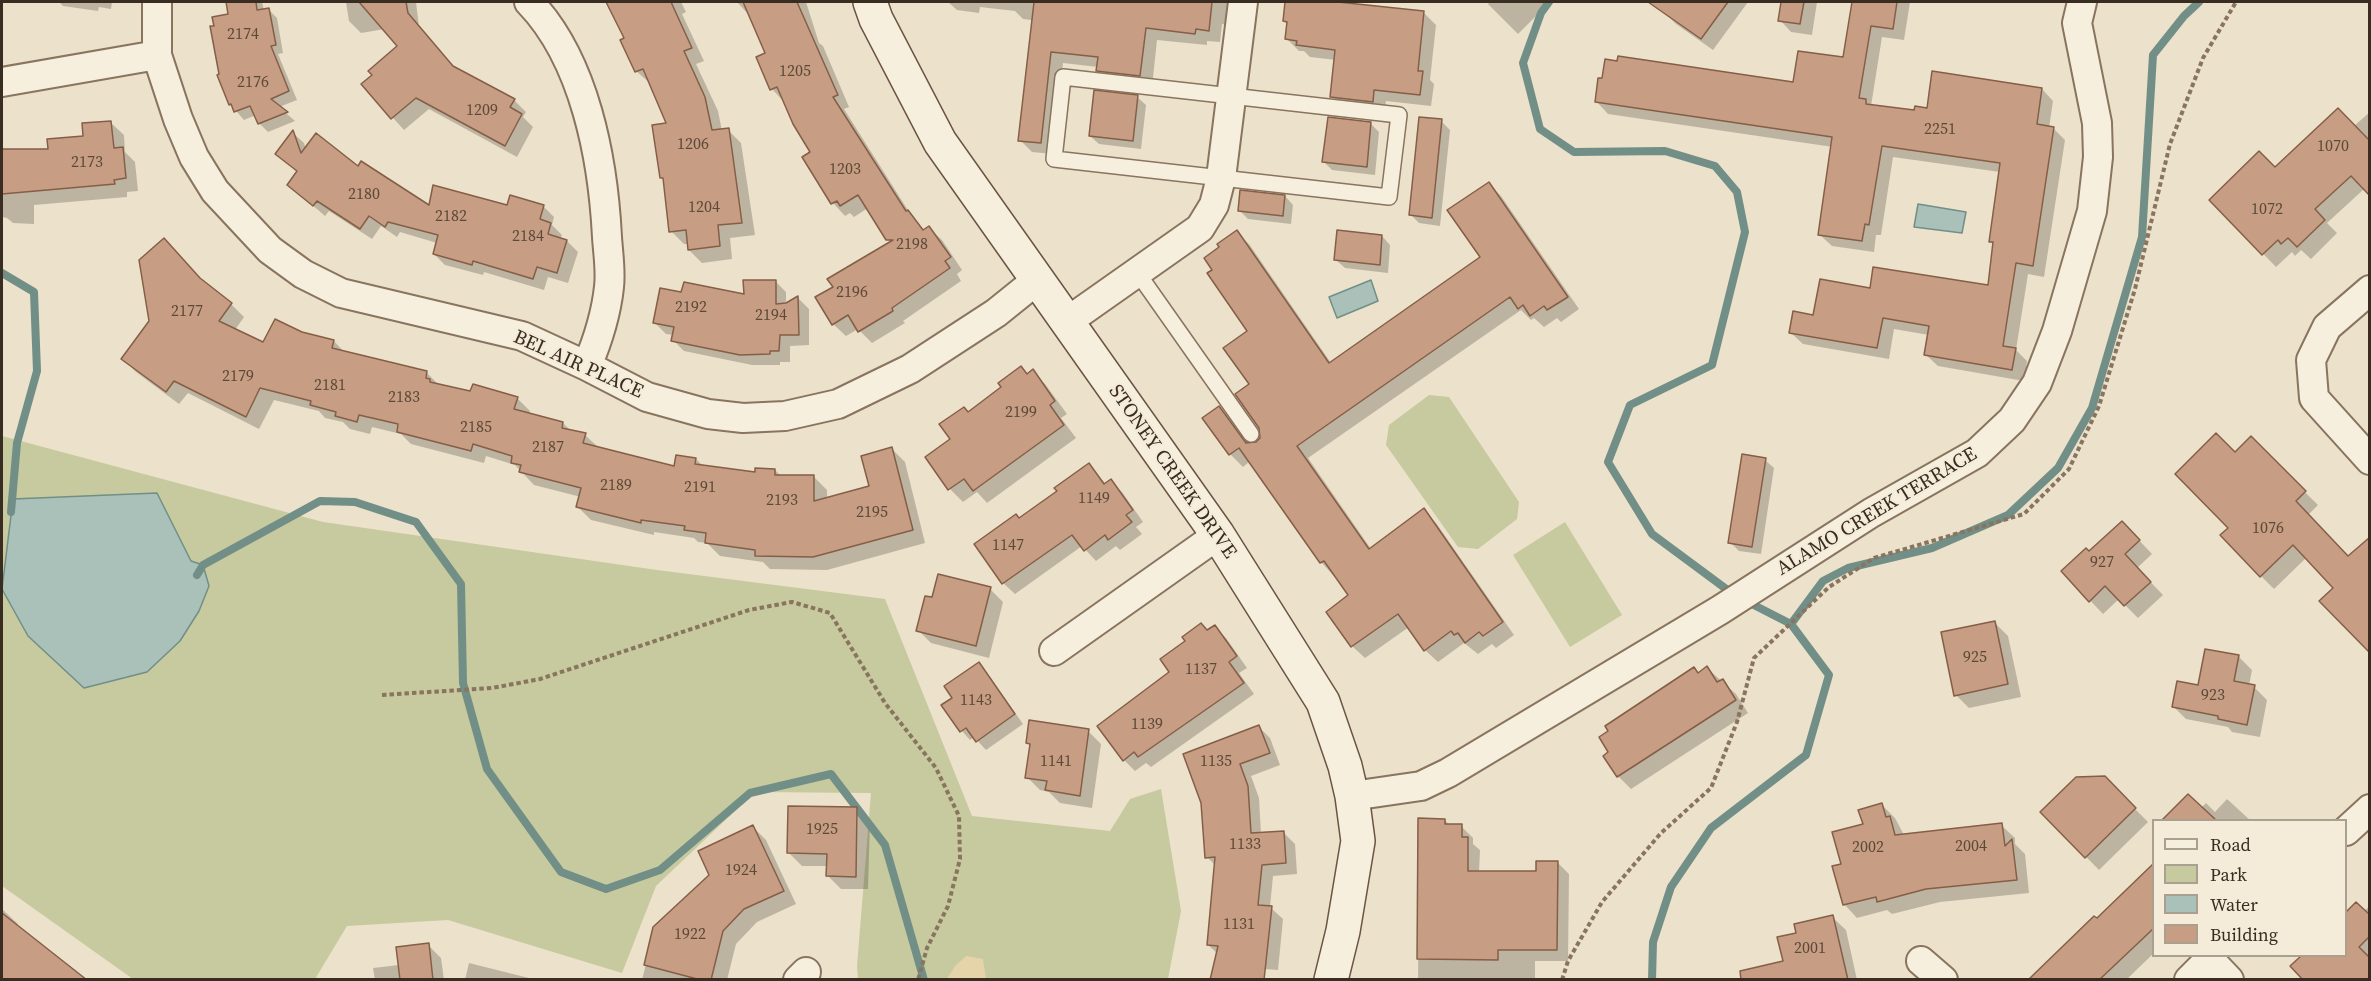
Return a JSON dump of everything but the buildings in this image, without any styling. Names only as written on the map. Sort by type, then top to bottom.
[{"type":"street","name":"BEL AIR PLACE","points":[[157,2],[157,55],[178,119],[194,157],[215,192],[270,250],[303,274],[341,293],[522,336],[646,397],[708,414],[743,418],[784,416],[838,404],[910,369],[996,313],[1037,280]]},
{"type":"street","points":[[529,2],[561,47],[586,104],[604,188],[610,284],[602,329],[587,366]]},
{"type":"street","name":"STONEY CREEK DRIVE","points":[[870,2],[876,19],[940,142],[1218,535],[1323,702],[1345,766],[1358,841],[1343,931],[1330,980]]},
{"type":"street","points":[[1068,321],[1200,228],[1214,205],[1221,178],[1243,2]]},
{"type":"street","name":"ALAMO CREEK TERRACE","points":[[1352,796],[1421,786],[1448,774],[1719,610],[1871,513],[1977,453],[2012,420],[2037,383],[2058,331],[2092,211],[2098,157],[2097,123],[2077,23],[2082,2]]},
{"type":"street","points":[[2,82],[157,55]]},
{"type":"street","points":[[2370,290],[2327,327],[2311,360],[2314,398],[2370,460]]},
{"type":"street","points":[[1054,651],[1218,535]]},
{"type":"street","points":[[2347,830],[2370,809]]},
{"type":"street","points":[[2189,980],[2211,957],[2229,980]]},
{"type":"street","points":[[1921,961],[1942,980]]},
{"type":"lane","points":[[1063,76],[1231,96],[1399,115],[1389,197],[1054,159],[1063,76]]},
{"type":"lane","points":[[1137,272],[1251,434]]},
{"type":"path","points":[[382,695],[492,688],[540,679],[749,610],[781,604],[792,602],[830,613],[885,703],[936,768],[959,816],[960,859],[948,906],[927,948],[918,980]]},
{"type":"green space","points":[[1429,395],[1449,397],[1519,502],[1517,519],[1478,549],[1458,547],[1386,445],[1389,425]]},
{"type":"green space","points":[[2,436],[323,522],[657,570],[885,599],[972,816],[1110,831],[1130,799],[1161,789],[1181,911],[1168,979],[858,979],[857,966],[871,793],[755,792],[656,886],[622,973],[448,920],[347,926],[315,979],[133,979],[2,886]]},
{"type":"green space","points":[[1565,522],[1622,615],[1570,647],[1513,555]]},
{"type":"sand","points":[[966,956],[983,959],[986,979],[947,979],[955,966]]},
{"type":"water","points":[[1918,204],[1966,212],[1962,233],[1914,227]]},
{"type":"water","points":[[1371,280],[1378,301],[1337,318],[1329,297]]},
{"type":"water","points":[[157,493],[191,561],[203,565],[209,586],[199,611],[180,641],[147,672],[84,688],[28,636],[2,589],[13,499]]},
{"type":"waterway","points":[[1549,2],[1541,13],[1523,63],[1540,129],[1574,152],[1665,151],[1715,166],[1737,192],[1745,232],[1712,365],[1630,405],[1608,462],[1652,534],[1733,594]]},
{"type":"waterway","points":[[1791,624],[1823,581],[1848,568],[1932,548],[2008,515],[2058,468],[2092,408],[2142,237],[2153,55],[2184,16],[2199,2]]},
{"type":"waterway","points":[[2,273],[34,292],[37,371],[17,443],[11,512]]},
{"type":"waterway","points":[[197,575],[203,565],[320,501],[355,502],[416,522],[461,584],[463,683],[487,769],[561,872],[606,889],[660,870],[750,793],[831,774],[885,845],[924,980]]},
{"type":"waterway","points":[[1652,980],[1653,942],[1671,887],[1711,828],[1806,755],[1829,675],[1791,624],[1744,600]]}]
